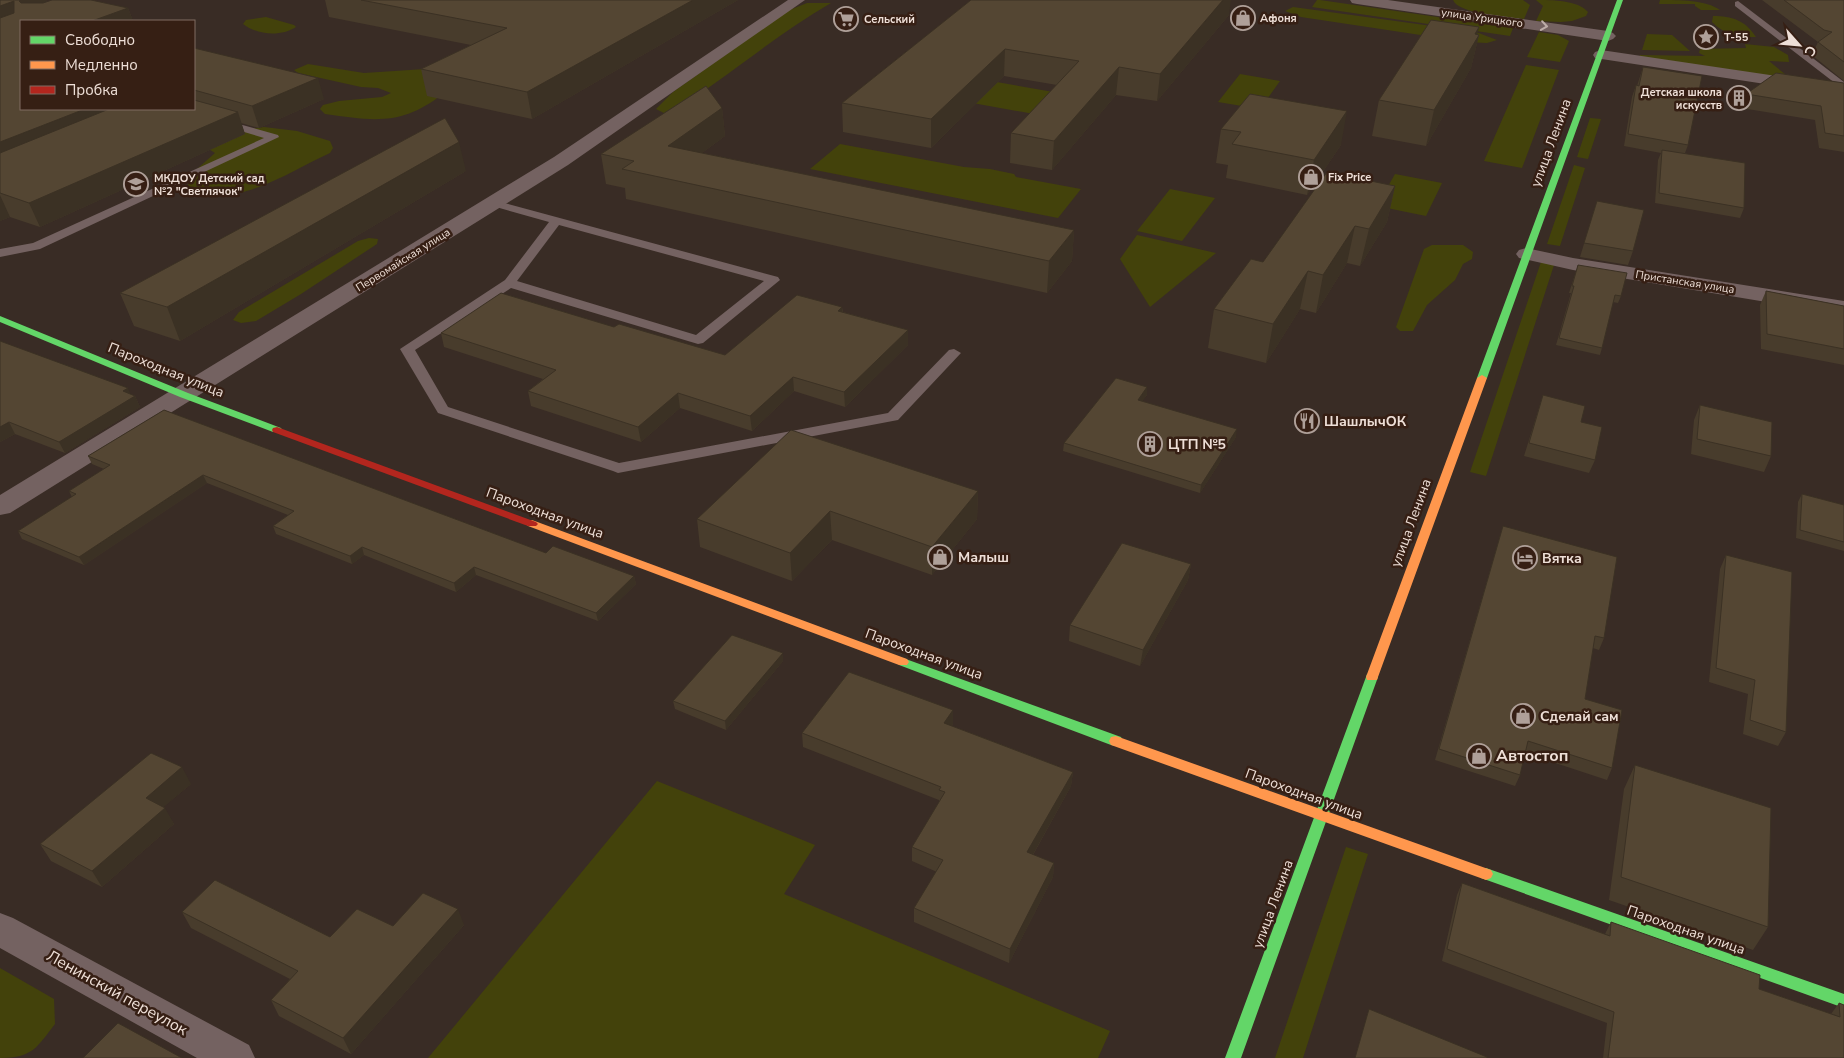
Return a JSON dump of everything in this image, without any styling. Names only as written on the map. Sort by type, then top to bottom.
[{"type":"street","name":"Первомайская улица","points":[[0,507],[184,395],[591,141],[798,0]]},
{"type":"street","name":"улица Урицкого","points":[[1357,0],[1608,36]]},
{"type":"street","name":"улица Ленина","points":[[1233,1058],[1620,0]]},
{"type":"street","points":[[1601,54],[1844,89]]},
{"type":"street","name":"Пристанская улица","points":[[1526,254],[1573,264],[1844,308]]},
{"type":"street","name":"Пароходная улица","points":[[0,319],[184,395],[1321,817],[1844,1001]]},
{"type":"street","name":"Ленинский переулок","points":[[0,929],[235,1058]]},
{"type":"lane","points":[[1738,4],[1844,89]]},
{"type":"lane","points":[[0,253],[36,246],[274,137],[210,119]]},
{"type":"lane","points":[[493,203],[774,280],[698,340],[509,283]]},
{"type":"lane","points":[[556,220],[509,283],[407,349],[443,410],[618,468],[893,417],[954,354]]},
{"type":"shaded area","points":[[1317,0],[1513,28],[1510,36],[1312,7]]},
{"type":"shaded area","points":[[1453,0],[1523,0],[1530,5],[1524,19],[1474,12],[1457,5]]},
{"type":"shaded area","points":[[1536,0],[1571,3],[1584,8],[1588,12],[1586,16],[1572,21],[1536,21],[1543,6]]},
{"type":"shaded area","points":[[1660,0],[1700,2],[1720,10],[1701,10],[1695,4],[1659,4]]},
{"type":"shaded area","points":[[807,3],[831,3],[789,30],[668,115],[656,109],[673,92],[787,11]]},
{"type":"shaded area","points":[[1293,7],[1476,32],[1497,40],[1487,43],[1467,42],[1301,17],[1285,11]]},
{"type":"shaded area","points":[[1713,16],[1737,20],[1752,31],[1756,37],[1738,36],[1722,30],[1712,22]]},
{"type":"shaded area","points":[[266,17],[296,27],[283,32],[269,33],[255,31],[243,24],[246,20]]},
{"type":"shaded area","points":[[1539,32],[1558,35],[1569,41],[1560,62],[1527,57]]},
{"type":"shaded area","points":[[1647,34],[1672,35],[1690,51],[1642,50]]},
{"type":"shaded area","points":[[1745,44],[1774,47],[1788,55],[1789,62],[1769,61],[1786,75],[1776,77],[1639,58],[1640,55],[1705,56],[1699,53],[1700,49],[1746,48]]},
{"type":"shaded area","points":[[308,64],[364,73],[425,69],[444,93],[429,104],[401,116],[374,119],[325,114],[320,109],[323,105],[339,101],[382,97],[391,93],[378,88],[361,87],[298,73],[294,70]]},
{"type":"shaded area","points":[[1526,65],[1559,70],[1522,168],[1484,161]]},
{"type":"shaded area","points":[[1240,74],[1280,81],[1260,109],[1218,102]]},
{"type":"shaded area","points":[[991,81],[1105,101],[1084,123],[967,102]]},
{"type":"shaded area","points":[[1590,118],[1601,119],[1588,159],[1577,157]]},
{"type":"shaded area","points":[[264,127],[297,131],[330,141],[333,148],[330,153],[278,179],[240,193],[222,196],[204,194],[188,187],[189,176],[215,153],[207,148],[235,131]]},
{"type":"shaded area","points":[[840,144],[964,167],[990,169],[1014,174],[1016,177],[1081,189],[1058,218],[810,169]]},
{"type":"shaded area","points":[[1574,165],[1585,168],[1560,246],[1547,244]]},
{"type":"shaded area","points":[[1395,174],[1442,183],[1426,216],[1377,206]]},
{"type":"shaded area","points":[[1170,189],[1215,198],[1182,241],[1137,231]]},
{"type":"shaded area","points":[[1137,235],[1216,253],[1150,307],[1120,259]]},
{"type":"shaded area","points":[[369,238],[378,239],[377,244],[301,294],[256,321],[241,323],[233,320],[239,312],[358,241]]},
{"type":"shaded area","points":[[1432,245],[1463,245],[1473,252],[1472,259],[1463,264],[1455,280],[1427,305],[1413,331],[1400,331],[1396,327],[1424,249]]},
{"type":"shaded area","points":[[1541,262],[1554,265],[1486,476],[1470,472]]},
{"type":"shaded area","points":[[657,781],[815,845],[784,894],[1110,1031],[1098,1058],[428,1058]]},
{"type":"shaded area","points":[[1346,847],[1368,854],[1303,1058],[1275,1058]]},
{"type":"shaded area","points":[[0,968],[54,999],[55,1024],[33,1050],[20,1056],[0,1058]]},
{"type":"building","points":[[0,0],[21,0],[19,1],[21,3],[43,3],[52,0],[91,0],[128,8],[95,20],[20,20],[20,110],[82,110],[0,142],[0,18],[14,13],[14,1],[0,6]]},
{"type":"building","points":[[361,0],[693,0],[527,92],[421,69],[507,28]]},
{"type":"building","points":[[971,0],[1223,0],[1160,74],[1119,67],[1054,141],[1011,133],[1079,61],[1005,49],[931,119],[842,103]]},
{"type":"building","points":[[1784,0],[1844,0],[1844,62],[1818,42],[1832,32],[1824,30]]},
{"type":"building","points":[[1431,20],[1479,27],[1475,34],[1479,35],[1434,110],[1379,100]]},
{"type":"building","points":[[195,48],[318,78],[252,106],[195,90]]},
{"type":"building","points":[[1643,67],[1702,76],[1688,145],[1628,134],[1636,85],[1639,86]]},
{"type":"building","points":[[1776,73],[1844,83],[1844,136],[1825,133],[1821,106],[1746,94]]},
{"type":"building","points":[[706,86],[722,108],[668,146],[1074,230],[1049,261],[622,169],[634,161],[601,154]]},
{"type":"building","points":[[1250,94],[1347,111],[1314,160],[1232,144],[1241,132],[1221,129]]},
{"type":"building","points":[[195,100],[238,112],[29,203],[0,193],[0,153],[107,110],[195,110]]},
{"type":"building","points":[[445,118],[459,142],[167,307],[120,293]]},
{"type":"building","points":[[1662,150],[1745,163],[1744,208],[1659,193]]},
{"type":"building","points":[[1327,172],[1395,186],[1369,229],[1355,226],[1323,275],[1308,271],[1273,324],[1214,309],[1251,259],[1263,262]]},
{"type":"building","points":[[1597,201],[1644,210],[1633,251],[1584,243]]},
{"type":"building","points":[[1578,265],[1627,273],[1621,296],[1615,295],[1602,348],[1559,338]]},
{"type":"building","points":[[1766,291],[1844,306],[1844,349],[1767,334]]},
{"type":"building","points":[[501,293],[614,327],[619,324],[725,355],[797,295],[842,307],[838,311],[908,330],[844,392],[793,377],[750,416],[678,393],[638,427],[528,391],[556,370],[441,333]]},
{"type":"building","points":[[0,341],[128,388],[123,391],[135,396],[59,442],[9,422],[0,427]]},
{"type":"building","name":"ЦТП №5","points":[[1116,378],[1147,387],[1138,400],[1237,429],[1201,485],[1064,443]]},
{"type":"building","points":[[1543,395],[1585,406],[1581,422],[1602,427],[1595,460],[1529,443]]},
{"type":"building","points":[[1700,405],[1772,422],[1771,456],[1697,439]]},
{"type":"building","points":[[164,410],[546,553],[553,546],[634,576],[596,613],[474,567],[454,583],[362,547],[350,556],[273,526],[294,511],[203,475],[79,557],[18,531],[76,494],[69,491],[110,465],[88,456]]},
{"type":"building","points":[[791,430],[978,491],[932,547],[830,511],[790,553],[697,519]]},
{"type":"building","points":[[1802,494],[1844,505],[1844,542],[1800,530]]},
{"type":"building","points":[[1503,526],[1617,557],[1604,638],[1595,636],[1585,699],[1622,710],[1612,768],[1528,741],[1520,775],[1439,749]]},
{"type":"building","points":[[1122,543],[1191,564],[1143,650],[1070,625]]},
{"type":"building","points":[[1726,555],[1792,572],[1786,732],[1750,720],[1755,680],[1716,668]]},
{"type":"building","points":[[732,635],[783,653],[725,721],[673,701]]},
{"type":"building","points":[[849,672],[953,710],[944,723],[1073,772],[1027,852],[1054,863],[1010,949],[914,908],[943,860],[912,847],[945,792],[939,790],[941,787],[802,733]]},
{"type":"building","points":[[151,753],[182,767],[146,798],[165,808],[92,871],[40,844]]},
{"type":"building","points":[[1635,765],[1771,808],[1768,927],[1621,877]]},
{"type":"building","points":[[215,880],[330,937],[357,909],[393,926],[423,893],[458,909],[343,1038],[271,1000],[298,971],[182,912]]},
{"type":"building","points":[[1462,883],[1610,936],[1611,922],[1760,975],[1759,989],[1840,1017],[1839,1003],[1844,1005],[1844,1058],[1608,1058],[1614,1012],[1447,949]]},
{"type":"building","points":[[1369,1009],[1487,1057],[1487,1058],[1355,1058]]},
{"type":"building","points":[[118,1023],[182,1058],[83,1058]]},
{"type":"traffic: fast","points":[[1482,378],[1620,0]]},
{"type":"traffic: fast","points":[[0,319],[184,395],[277,430]]},
{"type":"traffic: fast","points":[[903,662],[1116,741]]},
{"type":"traffic: fast","points":[[1233,1058],[1372,677]]},
{"type":"traffic: fast","points":[[1486,874],[1844,1001]]},
{"type":"traffic: slow","points":[[1372,677],[1482,378]]},
{"type":"traffic: slow","points":[[532,524],[903,662]]},
{"type":"traffic: slow","points":[[1116,741],[1486,874]]},
{"type":"traffic: jam","points":[[277,430],[532,524]]},
{"type":"place","name":"Афоня","points":[[1243,18]]},
{"type":"place","name":"Сельский","points":[[846,19]]},
{"type":"place","name":"Т-55","points":[[1706,37]]},
{"type":"place","name":"Детская школа искусств","points":[[1739,98]]},
{"type":"place","name":"Fix Price","points":[[1311,177]]},
{"type":"place","name":"МКДОУ Детский сад №2 \"Светлячок\"","points":[[136,184]]},
{"type":"place","name":"ШашлычОК","points":[[1307,421]]},
{"type":"place","name":"ЦТП №5","points":[[1150,444]]},
{"type":"place","name":"Малыш","points":[[940,557]]},
{"type":"place","name":"Вятка","points":[[1525,558]]},
{"type":"place","name":"Сделай сам","points":[[1523,716]]},
{"type":"place","name":"Автостоп","points":[[1479,756]]}]
